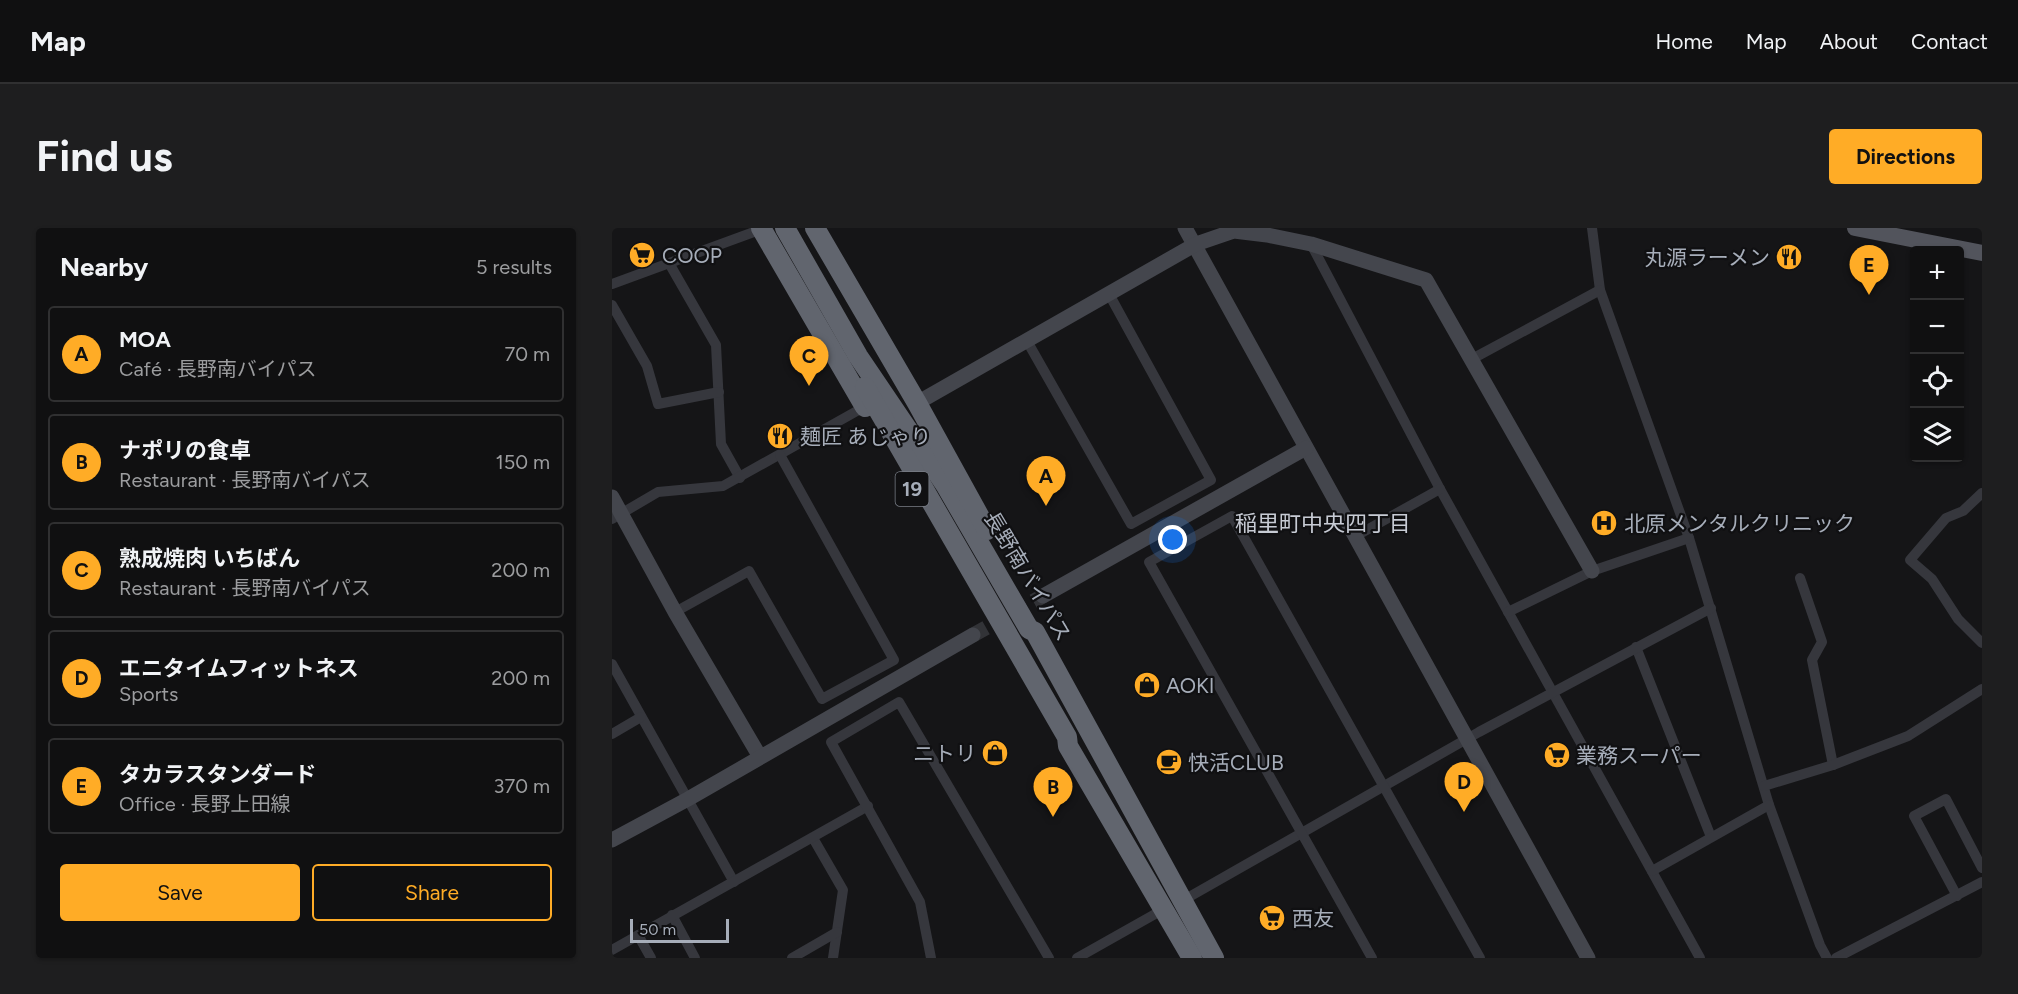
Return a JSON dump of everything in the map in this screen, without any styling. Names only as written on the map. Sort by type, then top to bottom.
[{"type":"highway","name":"長野南バイパス","points":[[766,228],[927,496],[1067,737],[1068,746],[1173,905],[1214,958]]},
{"type":"highway","name":"19","points":[[766,228],[864,407],[984,617],[1061,741],[1068,746]]},
{"type":"highway","name":"長野南バイパス","points":[[785,228],[858,356],[946,486],[1029,629],[1035,632],[1173,905],[1192,958]]},
{"type":"highway","name":"19","points":[[816,228],[959,478],[1036,624],[1035,632]]},
{"type":"main road","points":[[1855,228],[1982,253]]},
{"type":"street","points":[[612,284],[766,228]]},
{"type":"street","points":[[1185,228],[1196,244],[1588,958]]},
{"type":"street","points":[[1592,228],[1600,290],[1689,538],[1769,805],[1820,945],[1827,958]]},
{"type":"street","points":[[917,403],[1196,244],[1234,231],[1311,244],[1426,279],[1592,571]]},
{"type":"street","points":[[1311,244],[1551,693],[1700,958]]},
{"type":"street","points":[[669,263],[716,345],[721,444],[740,478]]},
{"type":"street","points":[[1472,359],[1600,290]]},
{"type":"street","points":[[1027,341],[1131,524],[1211,480],[1109,294]]},
{"type":"street","points":[[612,305],[647,366],[658,404],[719,392]]},
{"type":"street","points":[[617,516],[658,492],[723,486],[864,407]]},
{"type":"street","points":[[1043,596],[1306,448]]},
{"type":"street","points":[[675,612],[749,571],[822,699],[894,660],[780,455]]},
{"type":"street","points":[[1356,536],[1440,489]]},
{"type":"street","points":[[1982,493],[1963,511],[1946,518],[1910,560],[1932,579],[1958,619],[1982,643]]},
{"type":"street","points":[[612,497],[617,516],[760,757]]},
{"type":"street","points":[[1372,958],[1149,562],[1232,516],[1479,958]]},
{"type":"street","points":[[1508,612],[1592,571],[1689,538]]},
{"type":"street","points":[[1800,578],[1822,642],[1812,660],[1833,765]]},
{"type":"street","points":[[1077,958],[1383,785],[1711,608]]},
{"type":"street","points":[[612,840],[974,635]]},
{"type":"street","points":[[1636,647],[1711,837]]},
{"type":"street","points":[[612,664],[734,882]]},
{"type":"street","points":[[1764,786],[1833,765],[1908,736],[1982,688]]},
{"type":"street","points":[[931,958],[920,902],[831,742],[899,702],[1049,958]]},
{"type":"street","points":[[612,734],[641,717]]},
{"type":"street","points":[[1957,896],[1914,816],[1946,799],[1982,868]]},
{"type":"street","points":[[1652,871],[1769,805]]},
{"type":"street","points":[[612,950],[868,806]]},
{"type":"street","points":[[813,838],[843,890],[833,958]]},
{"type":"street","points":[[1836,958],[1982,882]]},
{"type":"street","points":[[672,915],[695,958]]},
{"type":"street","points":[[792,958],[837,932]]},
{"type":"street","points":[[638,935],[651,958]]},
{"type":"tunnel","points":[[973,635],[1043,596]]},
{"type":"place","name":"COOP","points":[[642,255]]},
{"type":"place","name":"丸源ラーメン","points":[[1789,257]]},
{"type":"place","name":"タカラスタンダード","points":[[1869,295]]},
{"type":"place","name":"熟成焼肉 いちばん","points":[[809,386]]},
{"type":"place","name":"麺匠 あじゃり","points":[[780,436]]},
{"type":"place","name":"MOA","points":[[1046,506]]},
{"type":"place","name":"北原メンタルクリニック","points":[[1604,523]]},
{"type":"place","name":"AOKI","points":[[1147,685]]},
{"type":"place","name":"ニトリ","points":[[995,753]]},
{"type":"place","name":"業務スーパー","points":[[1557,755]]},
{"type":"place","name":"快活CLUB","points":[[1169,762]]},
{"type":"place","name":"エニタイムフィットネス","points":[[1464,812]]},
{"type":"place","name":"ナポリの食卓","points":[[1053,817]]},
{"type":"place","name":"西友","points":[[1272,918]]},
{"type":"district","name":"稲里町中央四丁目","points":[[1323,523]]}]
